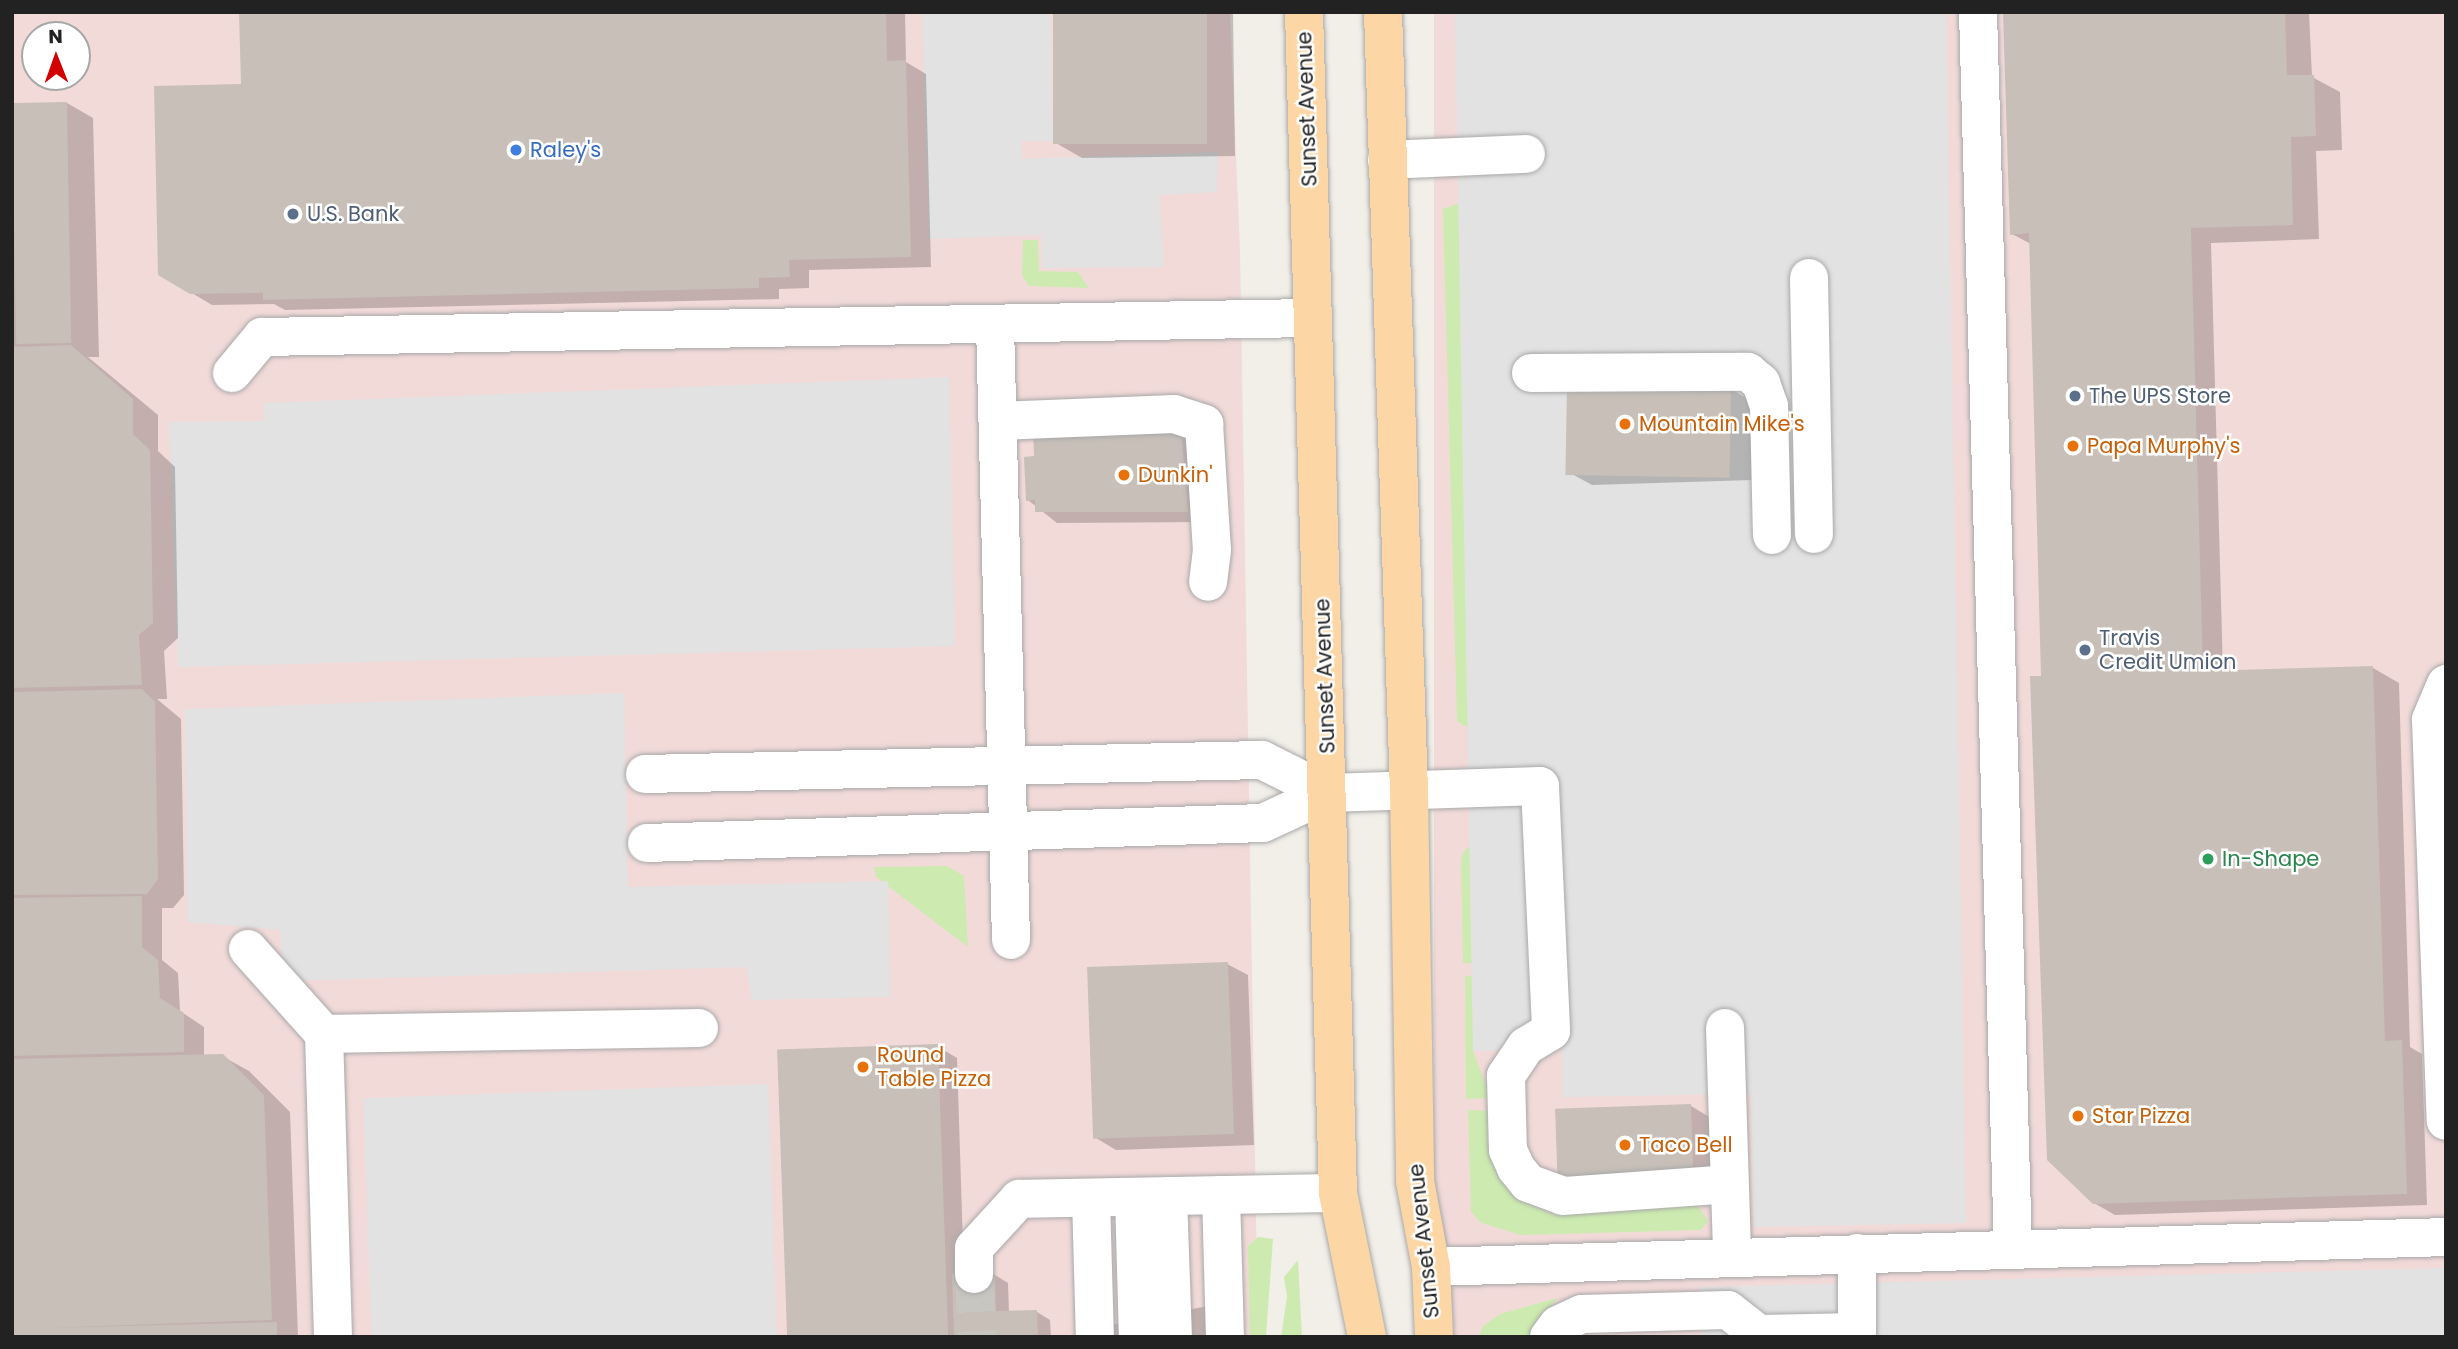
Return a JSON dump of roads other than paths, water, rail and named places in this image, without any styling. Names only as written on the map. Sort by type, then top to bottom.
[{"type":"main road","name":"Sunset Avenue","points":[[1304,12],[1338,1193],[1367,1337]]},
{"type":"main road","name":"Sunset Avenue","points":[[1383,12],[1409,790],[1415,1181],[1432,1267],[1434,1337]]},
{"type":"lane","points":[[1978,12],[2013,1247]]},
{"type":"lane","points":[[1387,160],[1526,154]]},
{"type":"lane","points":[[1810,278],[1815,534]]},
{"type":"lane","points":[[232,373],[262,337],[1312,318]]},
{"type":"lane","points":[[995,325],[1011,940]]},
{"type":"lane","points":[[1531,373],[1748,372],[1761,383],[1769,406],[1772,535]]},
{"type":"lane","points":[[998,421],[1174,414],[1204,424],[1212,550],[1208,582]]},
{"type":"lane","points":[[2446,684],[2431,720],[2446,1121]]},
{"type":"lane","points":[[645,774],[1262,760],[1328,793]]},
{"type":"lane","points":[[647,843],[1263,823],[1328,793],[1539,786],[1551,1031],[1526,1046],[1506,1076],[1508,1150],[1528,1182],[1563,1196],[1730,1184]]},
{"type":"lane","points":[[248,949],[324,1034],[333,1337]]},
{"type":"lane","points":[[324,1034],[699,1028]]},
{"type":"lane","points":[[1725,1028],[1732,1256]]},
{"type":"lane","points":[[974,1274],[974,1248],[1019,1199],[1338,1193]]},
{"type":"lane","points":[[1221,1195],[1225,1337]]},
{"type":"lane","points":[[1138,1337],[1151,1196]]},
{"type":"lane","points":[[1151,1196],[1173,1337]]},
{"type":"lane","points":[[1091,1198],[1095,1337]]},
{"type":"lane","points":[[1432,1267],[2013,1247],[2446,1237]]},
{"type":"lane","points":[[1549,1337],[1558,1325],[1582,1314],[1728,1310],[1759,1334],[1857,1332],[1857,1253]]},
{"type":"tunnel","points":[[974,1274],[977,1337]]},
{"type":"place","name":"Raley's","points":[[516,150]]},
{"type":"place","name":"U.S. Bank","points":[[293,214]]},
{"type":"place","name":"The UPS Store","points":[[2075,396]]},
{"type":"place","name":"Mountain Mike's","points":[[1625,424]]},
{"type":"place","name":"Papa Murphy's","points":[[2073,446]]},
{"type":"place","name":"Dunkin'","points":[[1124,475]]},
{"type":"place","name":"Travis Credit Umion","points":[[2085,650]]},
{"type":"place","name":"In-Shape","points":[[2208,859]]},
{"type":"place","name":"Round Table Pizza","points":[[863,1067]]},
{"type":"place","name":"Star Pizza","points":[[2078,1116]]},
{"type":"place","name":"Taco Bell","points":[[1625,1145]]}]
